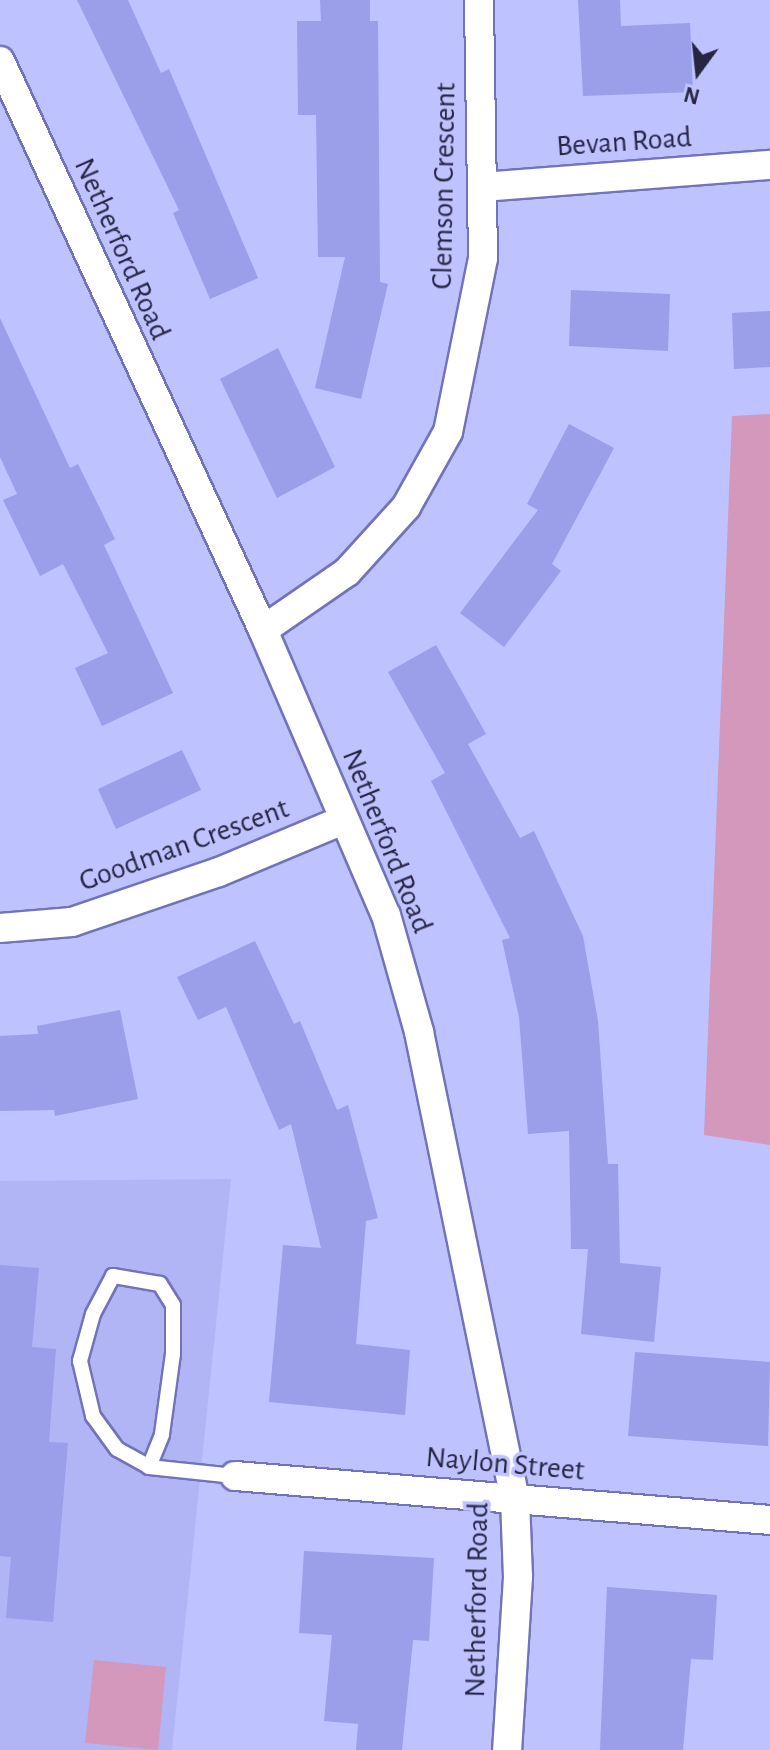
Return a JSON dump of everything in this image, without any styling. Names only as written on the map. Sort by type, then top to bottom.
[{"type":"street","name":"Clemson Crescent","points":[[263,630],[347,572],[406,507],[448,432],[483,258],[479,0]]},
{"type":"street","name":"Netherford Road","points":[[0,61],[263,630],[341,821],[386,915],[419,1032],[515,1499],[518,1577],[507,1750]]},
{"type":"street","name":"Bevan Road","points":[[483,187],[770,165]]},
{"type":"street","name":"Goodman Crescent","points":[[0,928],[72,922],[219,872],[341,821]]},
{"type":"street","name":"Naylon Street","points":[[235,1476],[770,1520]]},
{"type":"lane","points":[[149,1467],[162,1434],[173,1354],[173,1305],[160,1284],[113,1276],[93,1314],[80,1361],[93,1416],[117,1449],[149,1467],[235,1476]]},
{"type":"shaded area","points":[[770,414],[770,1145],[704,1135],[732,416]]},
{"type":"shaded area","points":[[231,1179],[172,1750],[0,1750],[0,1181]]},
{"type":"shaded area","points":[[94,1660],[166,1667],[158,1750],[85,1743]]},
{"type":"building","points":[[77,0],[128,0],[161,73],[169,69],[258,278],[210,299],[173,213],[179,210]]},
{"type":"building","points":[[320,0],[370,0],[370,21],[378,21],[380,282],[388,284],[361,399],[315,388],[345,257],[318,257],[316,115],[298,115],[297,21],[321,21]]},
{"type":"building","points":[[578,0],[620,0],[621,26],[690,23],[693,92],[583,96]]},
{"type":"building","points":[[571,290],[670,294],[668,351],[569,346]]},
{"type":"building","points":[[770,311],[770,367],[734,369],[732,313]]},
{"type":"building","points":[[0,318],[70,468],[78,464],[115,539],[104,545],[173,693],[102,726],[75,668],[108,653],[63,564],[40,576],[3,500],[17,494],[0,457]]},
{"type":"building","points":[[278,348],[335,467],[277,498],[220,379]]},
{"type":"building","points":[[569,424],[614,448],[552,564],[561,571],[504,647],[460,613],[538,510],[527,504]]},
{"type":"building","points":[[436,645],[486,734],[468,744],[520,838],[534,831],[583,936],[598,1021],[608,1164],[618,1164],[620,1263],[661,1267],[654,1342],[581,1334],[588,1249],[571,1249],[569,1131],[528,1134],[519,1017],[502,940],[510,938],[431,781],[445,773],[388,672]]},
{"type":"building","points":[[182,750],[201,790],[116,829],[98,789]]},
{"type":"building","points":[[255,941],[294,1024],[300,1021],[337,1110],[348,1105],[378,1218],[366,1221],[356,1344],[410,1350],[405,1415],[269,1402],[283,1245],[321,1248],[291,1124],[279,1130],[226,1007],[198,1020],[177,977]]},
{"type":"building","points":[[120,1010],[138,1099],[55,1116],[54,1110],[0,1111],[0,1036],[38,1034],[37,1026]]},
{"type":"building","points":[[0,1265],[39,1268],[32,1347],[56,1349],[49,1442],[68,1443],[53,1622],[6,1618],[11,1557],[0,1556]]},
{"type":"building","points":[[635,1352],[770,1362],[768,1446],[628,1436]]},
{"type":"building","points":[[304,1551],[434,1558],[429,1641],[413,1640],[402,1750],[356,1750],[358,1724],[324,1721],[332,1635],[299,1633]]},
{"type":"building","points":[[607,1587],[717,1595],[713,1660],[691,1659],[683,1750],[600,1750]]}]
